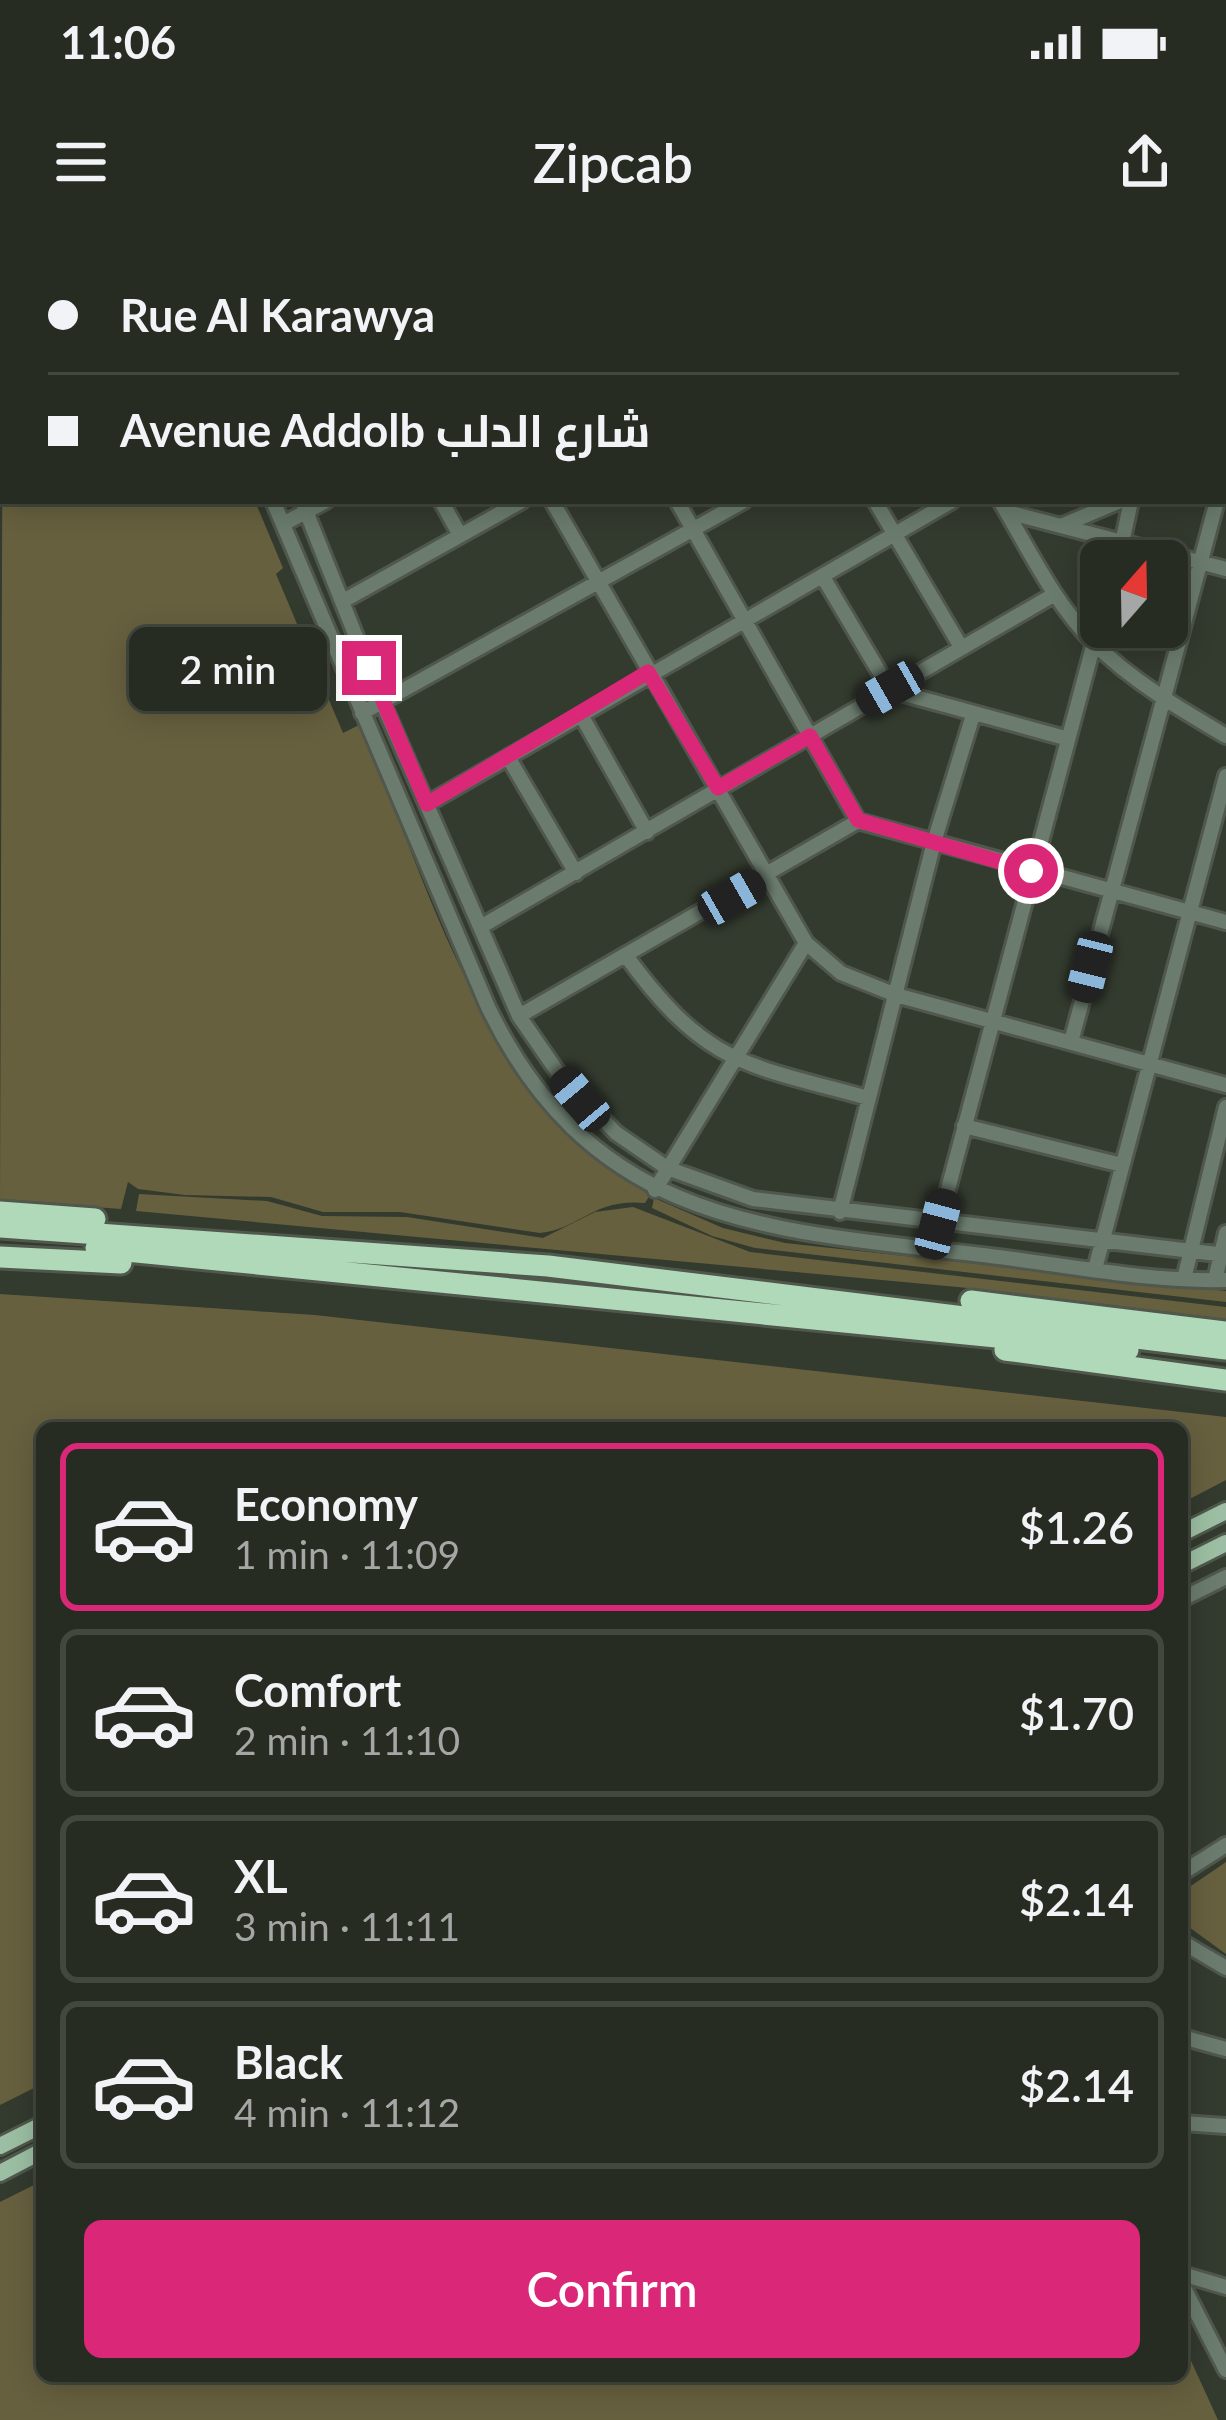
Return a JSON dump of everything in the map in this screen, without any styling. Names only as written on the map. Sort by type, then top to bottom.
[{"type":"highway","points":[[0,1212],[239,1232],[315,1258]]},
{"type":"highway","points":[[0,1227],[315,1258],[1226,1364]]},
{"type":"highway","points":[[0,1241],[315,1258],[804,1294],[1226,1349]]},
{"type":"highway","points":[[0,1257],[242,1270],[315,1258]]},
{"type":"highway","points":[[804,1294],[868,1291],[1226,1332]]},
{"type":"highway","points":[[797,1316],[863,1331],[1226,1380]]},
{"type":"main road","points":[[1188,1530],[1226,1511]]},
{"type":"main road","points":[[1188,1563],[1224,1551]]},
{"type":"main road","points":[[0,2146],[36,2128]]},
{"type":"main road","points":[[0,2173],[36,2154]]},
{"type":"street","points":[[274,504],[512,1052],[580,1134],[655,1190],[759,1225],[1095,1269],[1220,1280],[1226,1233]]},
{"type":"street","points":[[443,504],[460,535]]},
{"type":"street","points":[[343,601],[517,504]]},
{"type":"street","points":[[554,504],[594,582],[806,943],[841,973],[896,995],[1226,1085]]},
{"type":"street","points":[[679,504],[858,820],[1226,922]]},
{"type":"street","points":[[362,713],[739,504]]},
{"type":"street","points":[[876,504],[961,647]]},
{"type":"street","points":[[427,804],[648,672],[947,504]]},
{"type":"street","points":[[1061,526],[1113,504]]},
{"type":"street","points":[[1123,540],[1130,504]]},
{"type":"street","points":[[1071,1042],[1160,697],[1216,504]]},
{"type":"street","points":[[283,524],[304,506],[382,702],[519,1016],[580,1099],[667,1168],[753,1199],[1223,1255]]},
{"type":"street","points":[[1003,507],[1111,540]]},
{"type":"street","points":[[1003,507],[1055,594],[1080,625]]},
{"type":"street","points":[[1188,559],[1226,569]]},
{"type":"street","points":[[823,577],[890,689],[1065,738]]},
{"type":"street","points":[[482,926],[1055,594]]},
{"type":"street","points":[[932,1249],[1092,648]]},
{"type":"street","points":[[1100,648],[1160,697],[1226,736]]},
{"type":"street","points":[[581,715],[647,832]]},
{"type":"street","points":[[840,1212],[934,842],[973,715]]},
{"type":"street","points":[[508,757],[576,873]]},
{"type":"street","points":[[1095,1269],[1226,776]]},
{"type":"street","points":[[519,1016],[767,877],[858,820]]},
{"type":"street","points":[[655,1190],[806,943]]},
{"type":"street","points":[[627,957],[684,1027],[732,1060],[868,1098]]},
{"type":"street","points":[[1184,1279],[1226,1107]]},
{"type":"street","points":[[964,1126],[1122,1165]]},
{"type":"street","points":[[1188,1597],[1226,1577]]},
{"type":"street","points":[[1188,1869],[1226,1845]]},
{"type":"street","points":[[1188,1946],[1226,1968]]},
{"type":"street","points":[[1188,2039],[1226,2049]]},
{"type":"street","points":[[1188,2123],[1226,2126]]},
{"type":"street","points":[[1188,2276],[1226,2287]]},
{"type":"street","points":[[1188,2296],[1226,2370]]},
{"type":"shaded area","points":[[2,504],[256,504],[283,568],[276,574],[343,733],[361,724],[439,921],[503,1046],[544,1102],[592,1152],[650,1195],[645,1203],[612,1205],[540,1233],[400,1212],[323,1212],[271,1197],[185,1195],[138,1189],[128,1182],[121,1209],[0,1200]]},
{"type":"shaded area","points":[[139,1194],[267,1201],[322,1216],[407,1217],[543,1238],[595,1212],[633,1207],[750,1252],[1226,1307],[1226,1319],[979,1289],[136,1211]]},
{"type":"shaded area","points":[[654,1198],[723,1228],[785,1243],[1226,1291],[1226,1302],[755,1248],[712,1236],[652,1208]]},
{"type":"shaded area","points":[[0,1294],[315,1315],[1226,1417],[1226,1480],[1188,1500],[1188,1422],[36,1422],[36,2087],[0,2105]]},
{"type":"shaded area","points":[[1226,1862],[1226,1954],[1188,1926],[1188,1888]]},
{"type":"shaded area","points":[[36,2184],[36,2382],[1188,2382],[1188,2354],[1218,2420],[0,2420],[0,2202]]},
{"type":"route","points":[[369,668],[427,804],[648,672],[718,788],[810,736],[858,820],[1031,871]]}]
